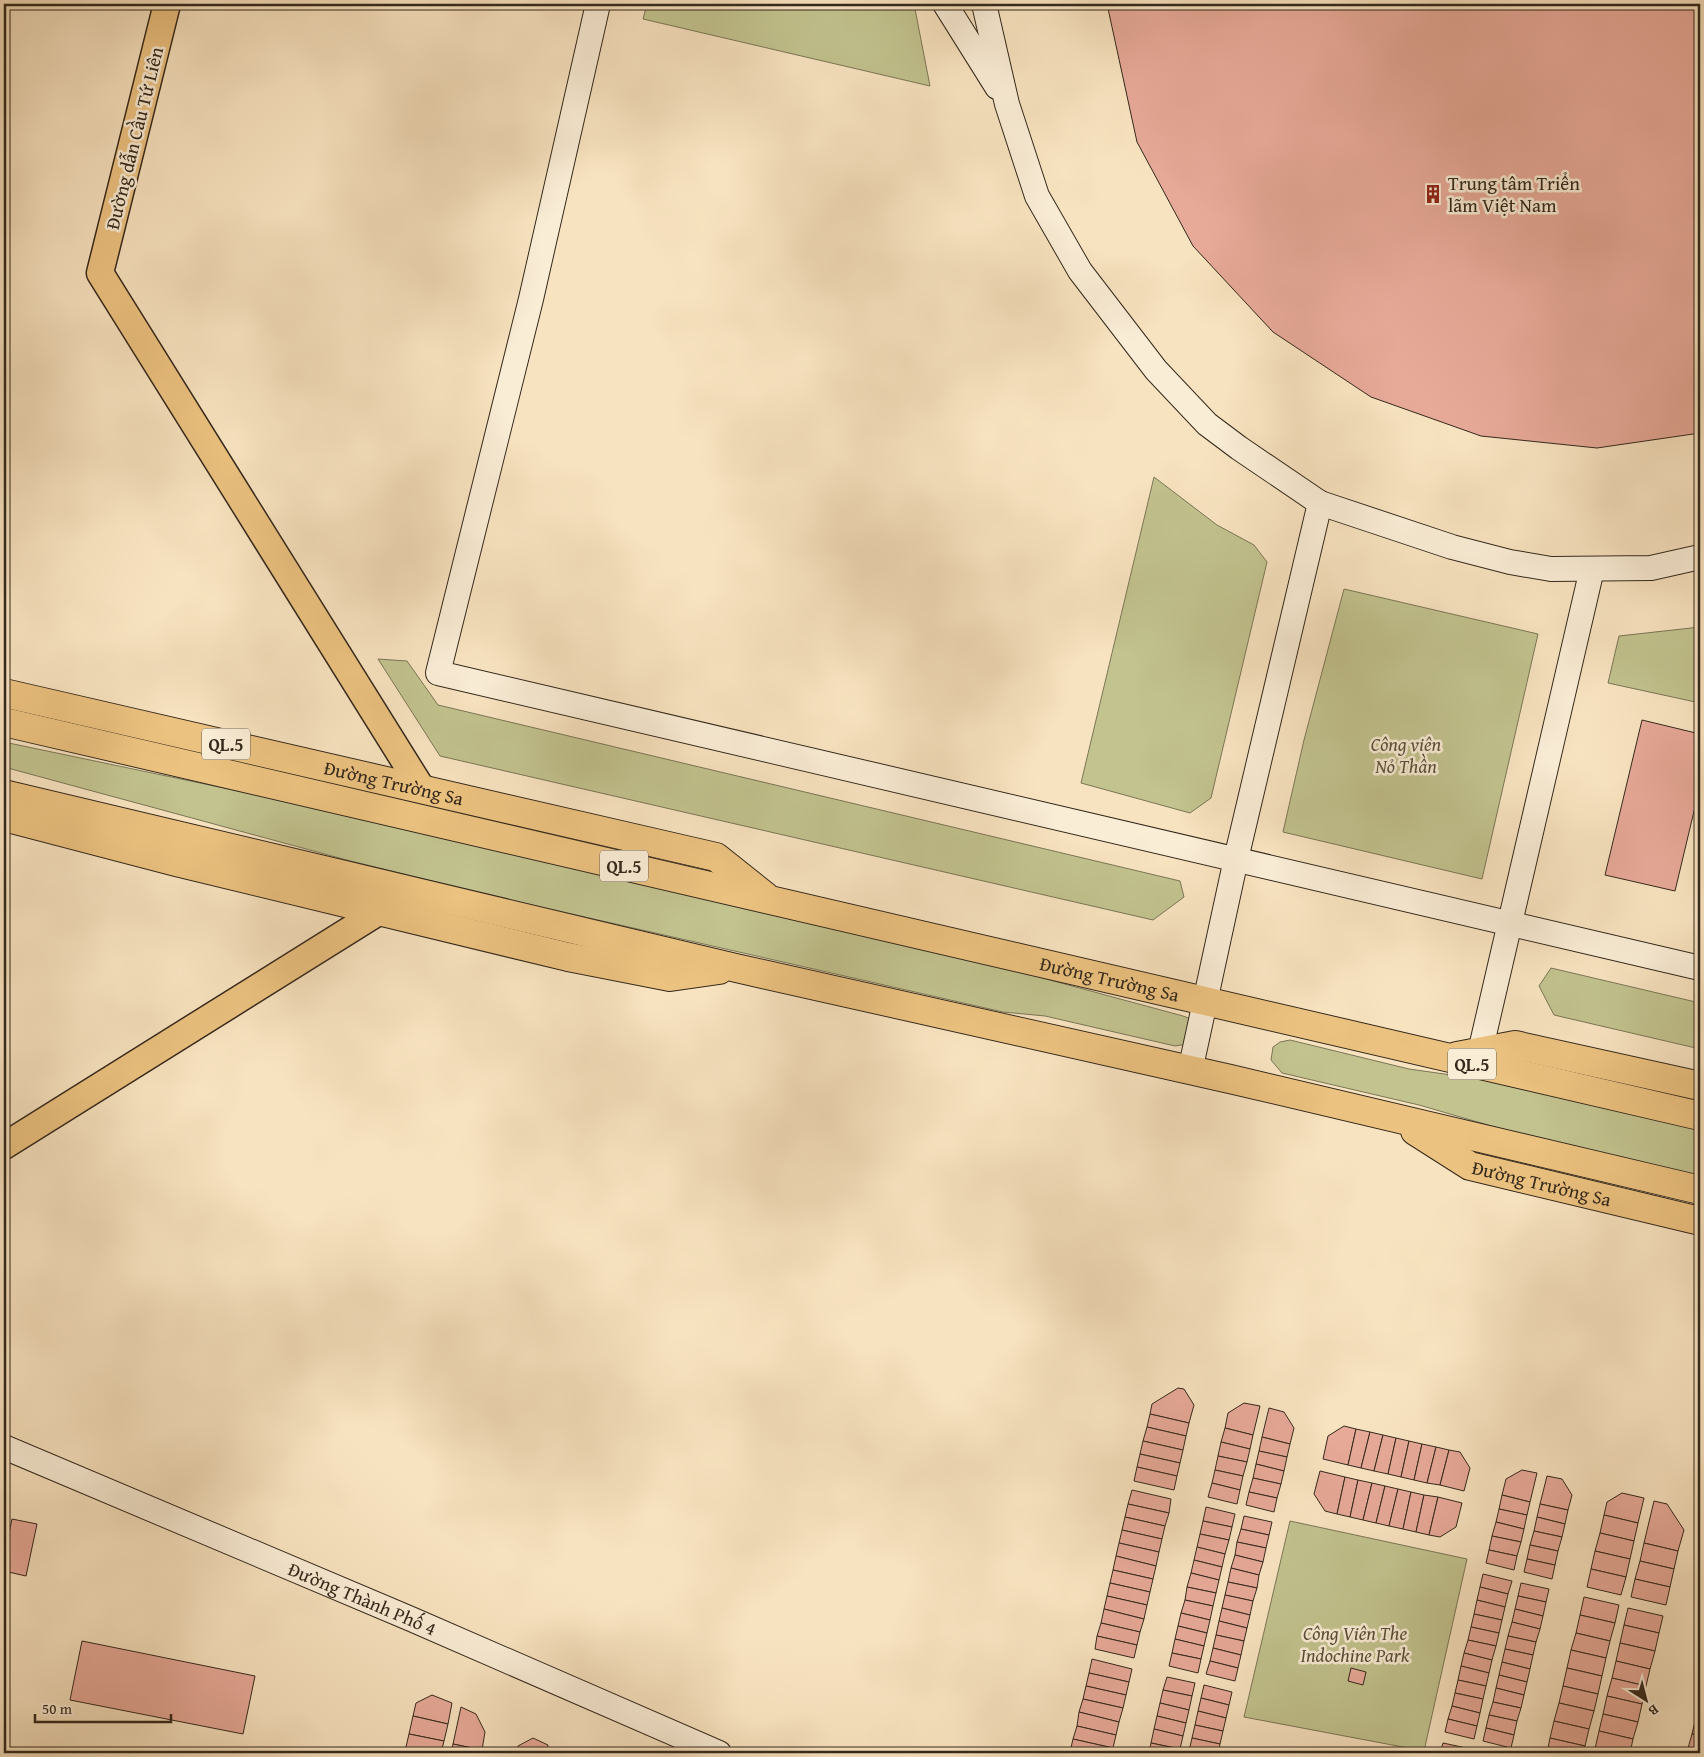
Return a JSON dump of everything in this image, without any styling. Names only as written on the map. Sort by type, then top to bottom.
[{"type":"highway","name":"Đường Trường Sa","points":[[4,693],[716,857],[770,900]]},
{"type":"highway","name":"Đường Trường Sa","points":[[4,722],[1700,1116]]},
{"type":"highway","name":"Đường Trường Sa","points":[[4,794],[736,968],[1190,1071],[1700,1190]]},
{"type":"highway","name":"Đường Trường Sa","points":[[4,817],[380,912],[568,957],[670,977],[736,968]]},
{"type":"highway","name":"Đường Trường Sa","points":[[1448,1058],[1515,1046],[1700,1086]]},
{"type":"highway","points":[[1609,1096],[1616,1069]]},
{"type":"highway","name":"Đường Trường Sa","points":[[1395,1119],[1470,1166],[1700,1221]]},
{"type":"highway","points":[[1568,1189],[1574,1160]]},
{"type":"main road","name":"Đường dẫn Cầu Tứ Liên","points":[[167,4],[100,273],[422,789]]},
{"type":"main road","points":[[4,1146],[380,912]]},
{"type":"street","points":[[598,4],[531,299],[438,673],[1700,968]]},
{"type":"street","points":[[945,4],[1007,104]]},
{"type":"street","points":[[984,4],[1007,104],[1037,196],[1080,271],[1156,370],[1207,424],[1320,503],[1452,547],[1510,562],[1551,569],[1651,568],[1700,557]]},
{"type":"street","points":[[1190,1071],[1236,859],[1320,503]]},
{"type":"street","points":[[1480,1052],[1592,569]]},
{"type":"street","name":"Đường Thành Phố 4","points":[[4,1447],[411,1619],[719,1753]]},
{"type":"green space","points":[[647,4],[910,4],[915,9],[930,86],[643,19]]},
{"type":"green space","points":[[1154,477],[1217,525],[1254,545],[1267,562],[1211,798],[1190,813],[1081,783]]},
{"type":"green space","name":"Công viên Nỏ Thần","points":[[1344,589],[1538,634],[1482,879],[1283,832],[1304,740]]},
{"type":"green space","points":[[1700,627],[1700,703],[1608,683],[1619,636]]},
{"type":"green space","points":[[378,659],[407,661],[438,705],[1180,881],[1184,897],[1153,920],[440,756]]},
{"type":"green space","points":[[4,742],[267,797],[991,964],[1191,1019],[1188,1044],[1175,1046],[1045,1016],[1003,1012],[488,895],[343,859],[4,767]]},
{"type":"green space","points":[[1551,968],[1700,1003],[1700,1049],[1554,1015],[1539,986]]},
{"type":"green space","points":[[1290,1040],[1409,1069],[1501,1082],[1700,1128],[1700,1176],[1512,1132],[1419,1105],[1282,1073],[1271,1060],[1273,1047],[1280,1042]]},
{"type":"green space","name":"Công Viên The Indochine Park","points":[[1290,1521],[1467,1559],[1424,1751],[1244,1717]]},
{"type":"building","name":"Trung tâm Triển lãm Việt Nam","points":[[1107,4],[1700,4],[1700,433],[1597,448],[1481,436],[1371,397],[1273,332],[1193,246],[1137,142]]},
{"type":"building","points":[[1642,720],[1700,734],[1700,786],[1675,891],[1605,875]]},
{"type":"building","points":[[1178,1388],[1184,1389],[1194,1405],[1189,1423],[1150,1414],[1152,1404]]},
{"type":"building","points":[[1244,1403],[1260,1406],[1253,1435],[1225,1428],[1228,1413]]},
{"type":"building","points":[[1269,1408],[1284,1412],[1294,1428],[1290,1444],[1262,1437]]},
{"type":"building","points":[[1150,1414],[1189,1423],[1186,1436],[1147,1427]]},
{"type":"building","points":[[1344,1426],[1356,1429],[1348,1465],[1323,1459],[1328,1436]]},
{"type":"building","points":[[1147,1427],[1186,1436],[1183,1450],[1143,1441]]},
{"type":"building","points":[[1225,1428],[1253,1435],[1250,1449],[1221,1442]]},
{"type":"building","points":[[1356,1429],[1370,1432],[1361,1468],[1348,1465]]},
{"type":"building","points":[[1370,1432],[1383,1435],[1374,1471],[1361,1468]]},
{"type":"building","points":[[1383,1435],[1396,1438],[1388,1474],[1374,1471]]},
{"type":"building","points":[[1262,1437],[1290,1444],[1287,1457],[1259,1451]]},
{"type":"building","points":[[1396,1438],[1409,1441],[1401,1477],[1388,1474]]},
{"type":"building","points":[[1143,1441],[1183,1450],[1180,1463],[1140,1454]]},
{"type":"building","points":[[1409,1441],[1422,1444],[1414,1480],[1401,1477]]},
{"type":"building","points":[[1221,1442],[1250,1449],[1247,1462],[1218,1456]]},
{"type":"building","points":[[1422,1444],[1436,1447],[1427,1483],[1414,1480]]},
{"type":"building","points":[[1436,1447],[1449,1450],[1440,1485],[1427,1483]]},
{"type":"building","points":[[1449,1450],[1460,1452],[1470,1468],[1464,1491],[1440,1485]]},
{"type":"building","points":[[1259,1451],[1287,1457],[1284,1471],[1256,1464]]},
{"type":"building","points":[[1140,1454],[1180,1463],[1177,1476],[1137,1467]]},
{"type":"building","points":[[1218,1456],[1247,1462],[1243,1476],[1215,1470]]},
{"type":"building","points":[[1256,1464],[1284,1471],[1281,1484],[1253,1478]]},
{"type":"building","points":[[1137,1467],[1177,1476],[1174,1490],[1134,1481]]},
{"type":"building","points":[[1215,1470],[1243,1476],[1240,1490],[1212,1483]]},
{"type":"building","points":[[1522,1470],[1537,1473],[1530,1502],[1502,1495],[1506,1479]]},
{"type":"building","points":[[1320,1471],[1345,1477],[1337,1514],[1325,1511],[1314,1494]]},
{"type":"building","points":[[1547,1476],[1562,1479],[1572,1495],[1568,1510],[1540,1504]]},
{"type":"building","points":[[1345,1477],[1358,1480],[1350,1517],[1337,1514]]},
{"type":"building","points":[[1253,1478],[1281,1484],[1277,1498],[1249,1492]]},
{"type":"building","points":[[1358,1480],[1372,1483],[1363,1520],[1350,1517]]},
{"type":"building","points":[[1212,1483],[1240,1490],[1237,1504],[1208,1497]]},
{"type":"building","points":[[1372,1483],[1385,1486],[1376,1523],[1363,1520]]},
{"type":"building","points":[[1385,1486],[1398,1489],[1389,1526],[1376,1523]]},
{"type":"building","points":[[1398,1489],[1411,1492],[1403,1529],[1389,1526]]},
{"type":"building","points":[[1132,1490],[1171,1499],[1169,1513],[1128,1504]]},
{"type":"building","points":[[1249,1492],[1277,1498],[1274,1512],[1246,1505]]},
{"type":"building","points":[[1411,1492],[1424,1495],[1416,1532],[1403,1529]]},
{"type":"building","points":[[1622,1493],[1644,1498],[1638,1523],[1604,1515],[1607,1502]]},
{"type":"building","points":[[1424,1495],[1438,1497],[1429,1535],[1416,1532]]},
{"type":"building","points":[[1502,1495],[1530,1502],[1527,1515],[1499,1509]]},
{"type":"building","points":[[1438,1497],[1462,1503],[1456,1527],[1440,1537],[1429,1535]]},
{"type":"building","points":[[1654,1501],[1667,1504],[1684,1530],[1678,1551],[1644,1543]]},
{"type":"building","points":[[1128,1504],[1169,1513],[1165,1526],[1125,1517]]},
{"type":"building","points":[[1540,1504],[1568,1510],[1565,1524],[1537,1517]]},
{"type":"building","points":[[1206,1507],[1235,1514],[1232,1527],[1203,1521]]},
{"type":"building","points":[[1499,1509],[1527,1515],[1524,1529],[1496,1522]]},
{"type":"building","points":[[1604,1515],[1638,1523],[1634,1541],[1600,1533]]},
{"type":"building","points":[[1244,1516],[1272,1522],[1269,1535],[1241,1529]]},
{"type":"building","points":[[1125,1517],[1165,1526],[1162,1539],[1122,1530]]},
{"type":"building","points":[[1537,1517],[1565,1524],[1562,1537],[1534,1531]]},
{"type":"building","points":[[12,1519],[37,1524],[26,1576],[4,1571],[4,1557]]},
{"type":"building","points":[[1203,1521],[1232,1527],[1229,1540],[1200,1534]]},
{"type":"building","points":[[1496,1522],[1524,1529],[1521,1542],[1492,1536]]},
{"type":"building","points":[[1241,1529],[1269,1535],[1266,1548],[1237,1542]]},
{"type":"building","points":[[1122,1530],[1162,1539],[1159,1552],[1119,1543]]},
{"type":"building","points":[[1534,1531],[1562,1537],[1558,1551],[1530,1545]]},
{"type":"building","points":[[1600,1533],[1634,1541],[1630,1559],[1595,1551]]},
{"type":"building","points":[[1200,1534],[1229,1540],[1225,1554],[1197,1547]]},
{"type":"building","points":[[1492,1536],[1521,1542],[1517,1556],[1489,1550]]},
{"type":"building","points":[[1237,1542],[1266,1548],[1263,1562],[1235,1555]]},
{"type":"building","points":[[1119,1543],[1159,1552],[1156,1566],[1116,1556]]},
{"type":"building","points":[[1644,1543],[1678,1551],[1674,1569],[1640,1561]]},
{"type":"building","points":[[1530,1545],[1558,1551],[1555,1565],[1527,1559]]},
{"type":"building","points":[[1197,1547],[1225,1554],[1222,1567],[1194,1560]]},
{"type":"building","points":[[1489,1550],[1517,1556],[1514,1570],[1486,1563]]},
{"type":"building","points":[[1595,1551],[1630,1559],[1626,1577],[1591,1569]]},
{"type":"building","points":[[1235,1555],[1263,1562],[1259,1575],[1231,1568]]},
{"type":"building","points":[[1116,1556],[1156,1566],[1153,1579],[1113,1570]]},
{"type":"building","points":[[1527,1559],[1555,1565],[1552,1579],[1524,1572]]},
{"type":"building","points":[[1194,1560],[1222,1567],[1219,1580],[1191,1573]]},
{"type":"building","points":[[1640,1561],[1674,1569],[1670,1587],[1635,1579]]},
{"type":"building","points":[[1231,1568],[1259,1575],[1257,1588],[1228,1582]]},
{"type":"building","points":[[1591,1569],[1626,1577],[1621,1595],[1587,1587]]},
{"type":"building","points":[[1113,1570],[1153,1579],[1150,1592],[1110,1583]]},
{"type":"building","points":[[1191,1573],[1219,1580],[1216,1593],[1187,1587]]},
{"type":"building","points":[[1483,1574],[1512,1581],[1508,1594],[1480,1587]]},
{"type":"building","points":[[1635,1579],[1670,1587],[1666,1605],[1631,1597]]},
{"type":"building","points":[[1228,1582],[1257,1588],[1253,1601],[1225,1595]]},
{"type":"building","points":[[1110,1583],[1150,1592],[1147,1605],[1107,1596]]},
{"type":"building","points":[[1521,1583],[1549,1589],[1546,1602],[1518,1596]]},
{"type":"building","points":[[1187,1587],[1216,1593],[1213,1606],[1185,1600]]},
{"type":"building","points":[[1480,1587],[1508,1594],[1505,1607],[1477,1600]]},
{"type":"building","points":[[1225,1595],[1253,1601],[1250,1615],[1222,1608]]},
{"type":"building","points":[[1107,1596],[1147,1605],[1144,1619],[1104,1609]]},
{"type":"building","points":[[1518,1596],[1546,1602],[1543,1616],[1515,1609]]},
{"type":"building","points":[[1584,1597],[1619,1605],[1615,1623],[1580,1615]]},
{"type":"building","points":[[1185,1600],[1213,1606],[1210,1620],[1181,1613]]},
{"type":"building","points":[[1477,1600],[1505,1607],[1502,1620],[1474,1614]]},
{"type":"building","points":[[1222,1608],[1250,1615],[1247,1628],[1219,1621]]},
{"type":"building","points":[[1628,1608],[1663,1616],[1659,1633],[1624,1625]]},
{"type":"building","points":[[1104,1609],[1144,1619],[1140,1632],[1101,1623]]},
{"type":"building","points":[[1515,1609],[1543,1616],[1540,1629],[1512,1622]]},
{"type":"building","points":[[1181,1613],[1210,1620],[1207,1633],[1178,1626]]},
{"type":"building","points":[[1474,1614],[1502,1620],[1499,1633],[1471,1627]]},
{"type":"building","points":[[1580,1615],[1615,1623],[1610,1641],[1576,1633]]},
{"type":"building","points":[[1219,1621],[1247,1628],[1244,1641],[1216,1635]]},
{"type":"building","points":[[1512,1622],[1540,1629],[1536,1642],[1508,1636]]},
{"type":"building","points":[[1101,1623],[1140,1632],[1137,1645],[1097,1636]]},
{"type":"building","points":[[1624,1625],[1659,1633],[1655,1651],[1620,1643]]},
{"type":"building","points":[[1178,1626],[1207,1633],[1204,1646],[1175,1639]]},
{"type":"building","points":[[1471,1627],[1499,1633],[1496,1646],[1468,1640]]},
{"type":"building","points":[[1576,1633],[1610,1641],[1606,1658],[1571,1650]]},
{"type":"building","points":[[1216,1635],[1244,1641],[1241,1655],[1213,1648]]},
{"type":"building","points":[[1097,1636],[1137,1645],[1134,1658],[1095,1649]]},
{"type":"building","points":[[1508,1636],[1536,1642],[1533,1655],[1505,1649]]},
{"type":"building","points":[[1175,1639],[1204,1646],[1201,1659],[1172,1653]]},
{"type":"building","points":[[1468,1640],[1496,1646],[1492,1660],[1464,1653]]},
{"type":"building","points":[[82,1641],[255,1676],[243,1734],[70,1700]]},
{"type":"building","points":[[1620,1643],[1655,1651],[1650,1669],[1616,1661]]},
{"type":"building","points":[[1213,1648],[1241,1655],[1238,1668],[1210,1661]]},
{"type":"building","points":[[1505,1649],[1533,1655],[1530,1669],[1502,1662]]},
{"type":"building","points":[[1571,1650],[1606,1658],[1602,1676],[1567,1668]]},
{"type":"building","points":[[1172,1653],[1201,1659],[1198,1673],[1169,1666]]},
{"type":"building","points":[[1464,1653],[1492,1660],[1489,1673],[1461,1666]]},
{"type":"building","points":[[1092,1659],[1132,1669],[1129,1682],[1089,1673]]},
{"type":"building","points":[[1210,1661],[1238,1668],[1235,1681],[1206,1674]]},
{"type":"building","points":[[1616,1661],[1650,1669],[1646,1686],[1612,1678]]},
{"type":"building","points":[[1502,1662],[1530,1669],[1527,1682],[1499,1675]]},
{"type":"building","points":[[1461,1666],[1489,1673],[1486,1686],[1458,1680]]},
{"type":"building","points":[[1351,1668],[1366,1672],[1363,1685],[1348,1681]]},
{"type":"building","points":[[1567,1668],[1602,1676],[1598,1694],[1563,1686]]},
{"type":"building","points":[[1089,1673],[1129,1682],[1126,1695],[1086,1686]]},
{"type":"building","points":[[1499,1675],[1527,1682],[1524,1695],[1496,1688]]},
{"type":"building","points":[[1167,1677],[1195,1683],[1192,1696],[1163,1690]]},
{"type":"building","points":[[1612,1678],[1646,1686],[1642,1704],[1607,1696]]},
{"type":"building","points":[[1458,1680],[1486,1686],[1483,1699],[1455,1693]]},
{"type":"building","points":[[1204,1685],[1232,1692],[1229,1705],[1201,1698]]},
{"type":"building","points":[[1086,1686],[1126,1695],[1123,1708],[1083,1699]]},
{"type":"building","points":[[1563,1686],[1598,1694],[1594,1711],[1559,1703]]},
{"type":"building","points":[[1496,1688],[1524,1695],[1521,1708],[1493,1702]]},
{"type":"building","points":[[1163,1690],[1192,1696],[1189,1710],[1160,1703]]},
{"type":"building","points":[[1455,1693],[1483,1699],[1480,1713],[1452,1706]]},
{"type":"building","points":[[432,1695],[452,1703],[448,1724],[413,1716],[416,1703]]},
{"type":"building","points":[[1607,1696],[1642,1704],[1638,1722],[1603,1714]]},
{"type":"building","points":[[1201,1698],[1229,1705],[1226,1718],[1198,1711]]},
{"type":"building","points":[[1083,1699],[1123,1708],[1119,1722],[1079,1712]]},
{"type":"building","points":[[1493,1702],[1521,1708],[1517,1721],[1489,1715]]},
{"type":"building","points":[[1160,1703],[1189,1710],[1186,1723],[1157,1716]]},
{"type":"building","points":[[1559,1703],[1594,1711],[1589,1729],[1554,1721]]},
{"type":"building","points":[[1452,1706],[1480,1713],[1477,1726],[1448,1719]]},
{"type":"building","points":[[461,1707],[476,1714],[485,1732],[482,1750],[453,1744]]},
{"type":"building","points":[[1198,1711],[1226,1718],[1223,1731],[1195,1725]]},
{"type":"building","points":[[1079,1712],[1119,1722],[1116,1735],[1077,1726]]},
{"type":"building","points":[[1603,1714],[1638,1722],[1633,1739],[1599,1731]]},
{"type":"building","points":[[1489,1715],[1517,1721],[1514,1735],[1486,1728]]},
{"type":"building","points":[[413,1716],[448,1724],[444,1741],[409,1734]]},
{"type":"building","points":[[1157,1716],[1186,1723],[1183,1736],[1154,1729]]},
{"type":"building","points":[[1696,1717],[1700,1718],[1700,1736],[1692,1734]]},
{"type":"building","points":[[1448,1719],[1477,1726],[1474,1739],[1445,1732]]},
{"type":"building","points":[[1554,1721],[1589,1729],[1585,1746],[1550,1738]]},
{"type":"building","points":[[1195,1725],[1223,1731],[1220,1744],[1192,1738]]},
{"type":"building","points":[[1077,1726],[1116,1735],[1113,1748],[1073,1739]]},
{"type":"building","points":[[1486,1728],[1514,1735],[1511,1748],[1483,1741]]},
{"type":"building","points":[[1154,1729],[1183,1736],[1180,1749],[1151,1743]]},
{"type":"building","points":[[1599,1731],[1633,1739],[1630,1753],[1614,1753],[1595,1749]]},
{"type":"building","points":[[409,1734],[444,1741],[441,1753],[405,1751]]},
{"type":"building","points":[[1692,1734],[1700,1736],[1700,1753],[1687,1752]]},
{"type":"building","points":[[533,1738],[548,1745],[546,1753],[517,1753],[518,1746]]},
{"type":"building","points":[[1192,1738],[1220,1744],[1218,1753],[1189,1751]]},
{"type":"building","points":[[1550,1738],[1585,1746],[1583,1753],[1547,1753]]},
{"type":"building","points":[[1073,1739],[1113,1748],[1112,1753],[1070,1752]]},
{"type":"building","points":[[1151,1743],[1180,1749],[1179,1753],[1149,1753]]},
{"type":"building","points":[[1443,1743],[1471,1749],[1470,1753],[1440,1753]]},
{"type":"building","points":[[453,1744],[482,1750],[481,1753],[451,1753]]},
{"type":"place","name":"Trung tâm Triển lãm Việt Nam","points":[[1433,194]]}]
